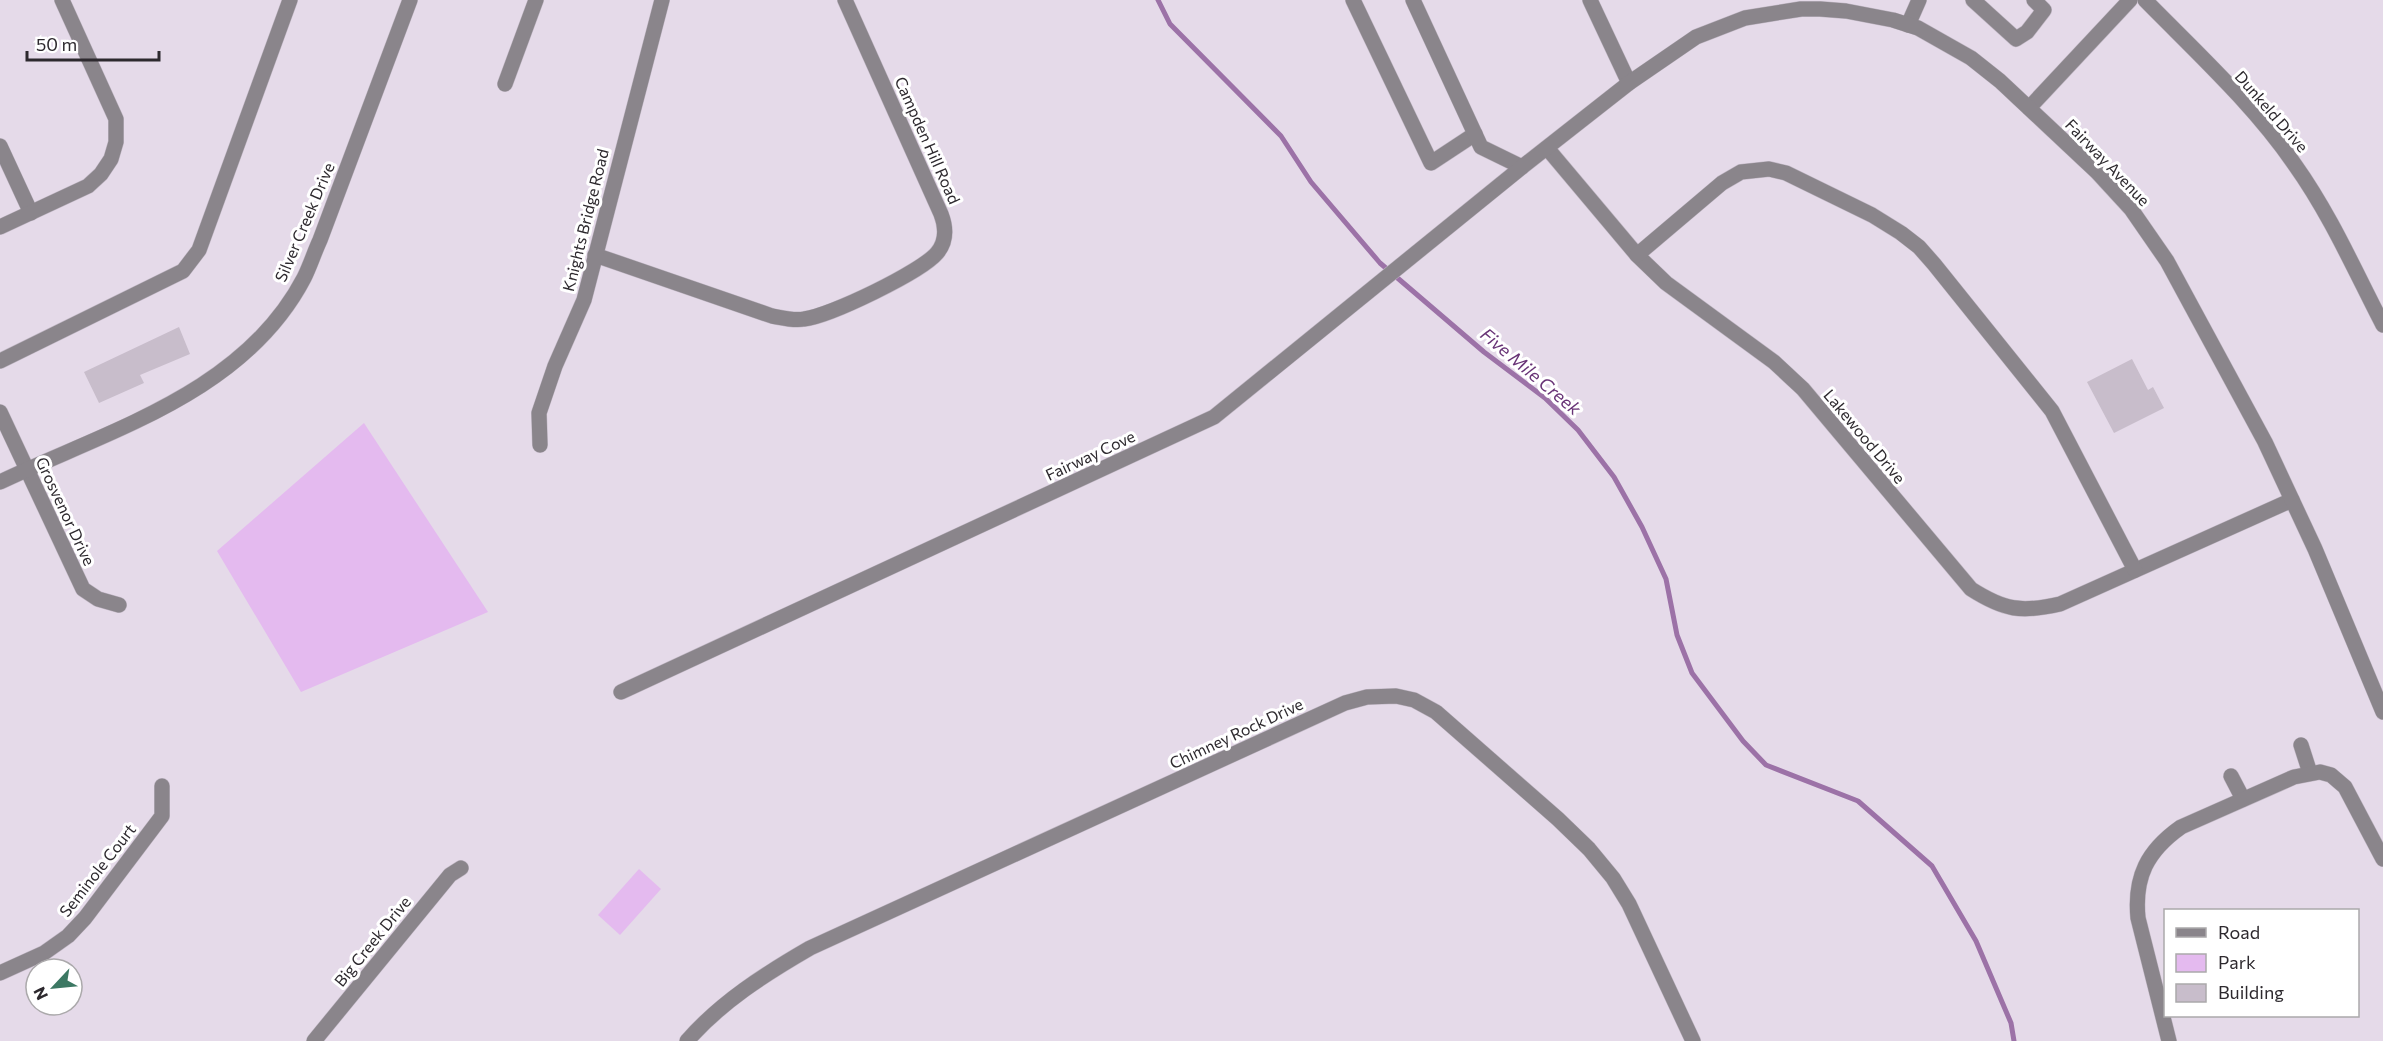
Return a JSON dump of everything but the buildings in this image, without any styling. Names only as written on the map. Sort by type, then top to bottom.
[{"type":"street","points":[[0,361],[183,271],[199,250],[290,0]]},
{"type":"street","name":"Silver Creek Drive","points":[[0,482],[165,407],[205,384],[230,366],[273,323],[304,278],[410,0]]},
{"type":"street","points":[[505,84],[536,0]]},
{"type":"street","name":"Knights Bridge Road","points":[[540,446],[539,413],[555,366],[584,300],[662,0]]},
{"type":"street","name":"Campden Hill Road","points":[[595,255],[772,316],[805,319],[833,312],[921,267],[938,253],[946,231],[941,214],[845,0]]},
{"type":"street","points":[[1353,0],[1431,163],[1475,134]]},
{"type":"street","points":[[1413,0],[1481,147],[1522,167],[1629,83],[1590,0]]},
{"type":"street","points":[[1908,25],[1918,0]]},
{"type":"street","points":[[1973,0],[2016,39],[2027,33],[2044,10],[2034,0]]},
{"type":"street","points":[[2029,108],[2130,0]]},
{"type":"street","name":"Dunkeld Drive","points":[[2145,0],[2261,122],[2297,166],[2329,219],[2383,325]]},
{"type":"street","points":[[0,227],[88,186],[101,174],[111,159],[116,142],[116,119],[64,1]]},
{"type":"street","name":"Fairway Avenue","points":[[1629,83],[1696,37],[1745,18],[1792,10],[1820,9],[1871,15],[1908,25],[1941,39],[1971,58],[2097,171],[2131,209],[2161,251],[2265,442],[2315,549],[2383,712]]},
{"type":"street","points":[[0,146],[31,213]]},
{"type":"street","name":"Lakewood Drive","points":[[1547,148],[1637,255],[1680,295],[1774,362],[1803,389],[1971,589],[1992,602],[2023,610],[2060,604],[2292,500]]},
{"type":"street","name":"Fairway Cove","points":[[621,692],[1214,417],[1522,167]]},
{"type":"street","points":[[1637,255],[1722,183],[1741,172],[1752,169],[1769,169],[1786,173],[1872,215],[1901,233],[1934,264],[2052,411],[2135,570]]},
{"type":"street","name":"Grosvenor Drive","points":[[0,412],[84,589],[98,599],[119,605]]},
{"type":"street","name":"Chimney Rock Drive","points":[[687,1041],[726,1004],[765,974],[810,948],[1345,703],[1383,695],[1414,700],[1443,717],[1589,849],[1613,878],[1629,904],[1693,1041]]},
{"type":"street","points":[[2301,745],[2310,773]]},
{"type":"street","points":[[2164,1013],[2138,918],[2136,900],[2139,879],[2150,856],[2165,838],[2181,827],[2294,777],[2320,772],[2331,775],[2345,787],[2383,859]]},
{"type":"street","points":[[2231,776],[2243,799]]},
{"type":"street","name":"Seminole Court","points":[[0,973],[44,953],[68,936],[85,918],[162,816],[162,786]]},
{"type":"street","name":"Big Creek Drive","points":[[314,1041],[450,875],[461,868]]},
{"type":"street","points":[[2165,1017],[2169,1041]]},
{"type":"green space","points":[[364,423],[488,612],[301,692],[217,551]]},
{"type":"green space","points":[[639,869],[661,889],[620,935],[598,915]]},
{"type":"waterway","name":"Five Mile Creek","points":[[1158,0],[1170,24],[1281,136],[1311,182],[1380,263],[1484,352],[1545,398],[1578,430],[1614,477],[1642,527],[1666,579],[1677,635],[1692,673],[1743,741],[1766,765],[1858,801],[1932,866],[1976,941],[2011,1023],[2014,1041]]}]
